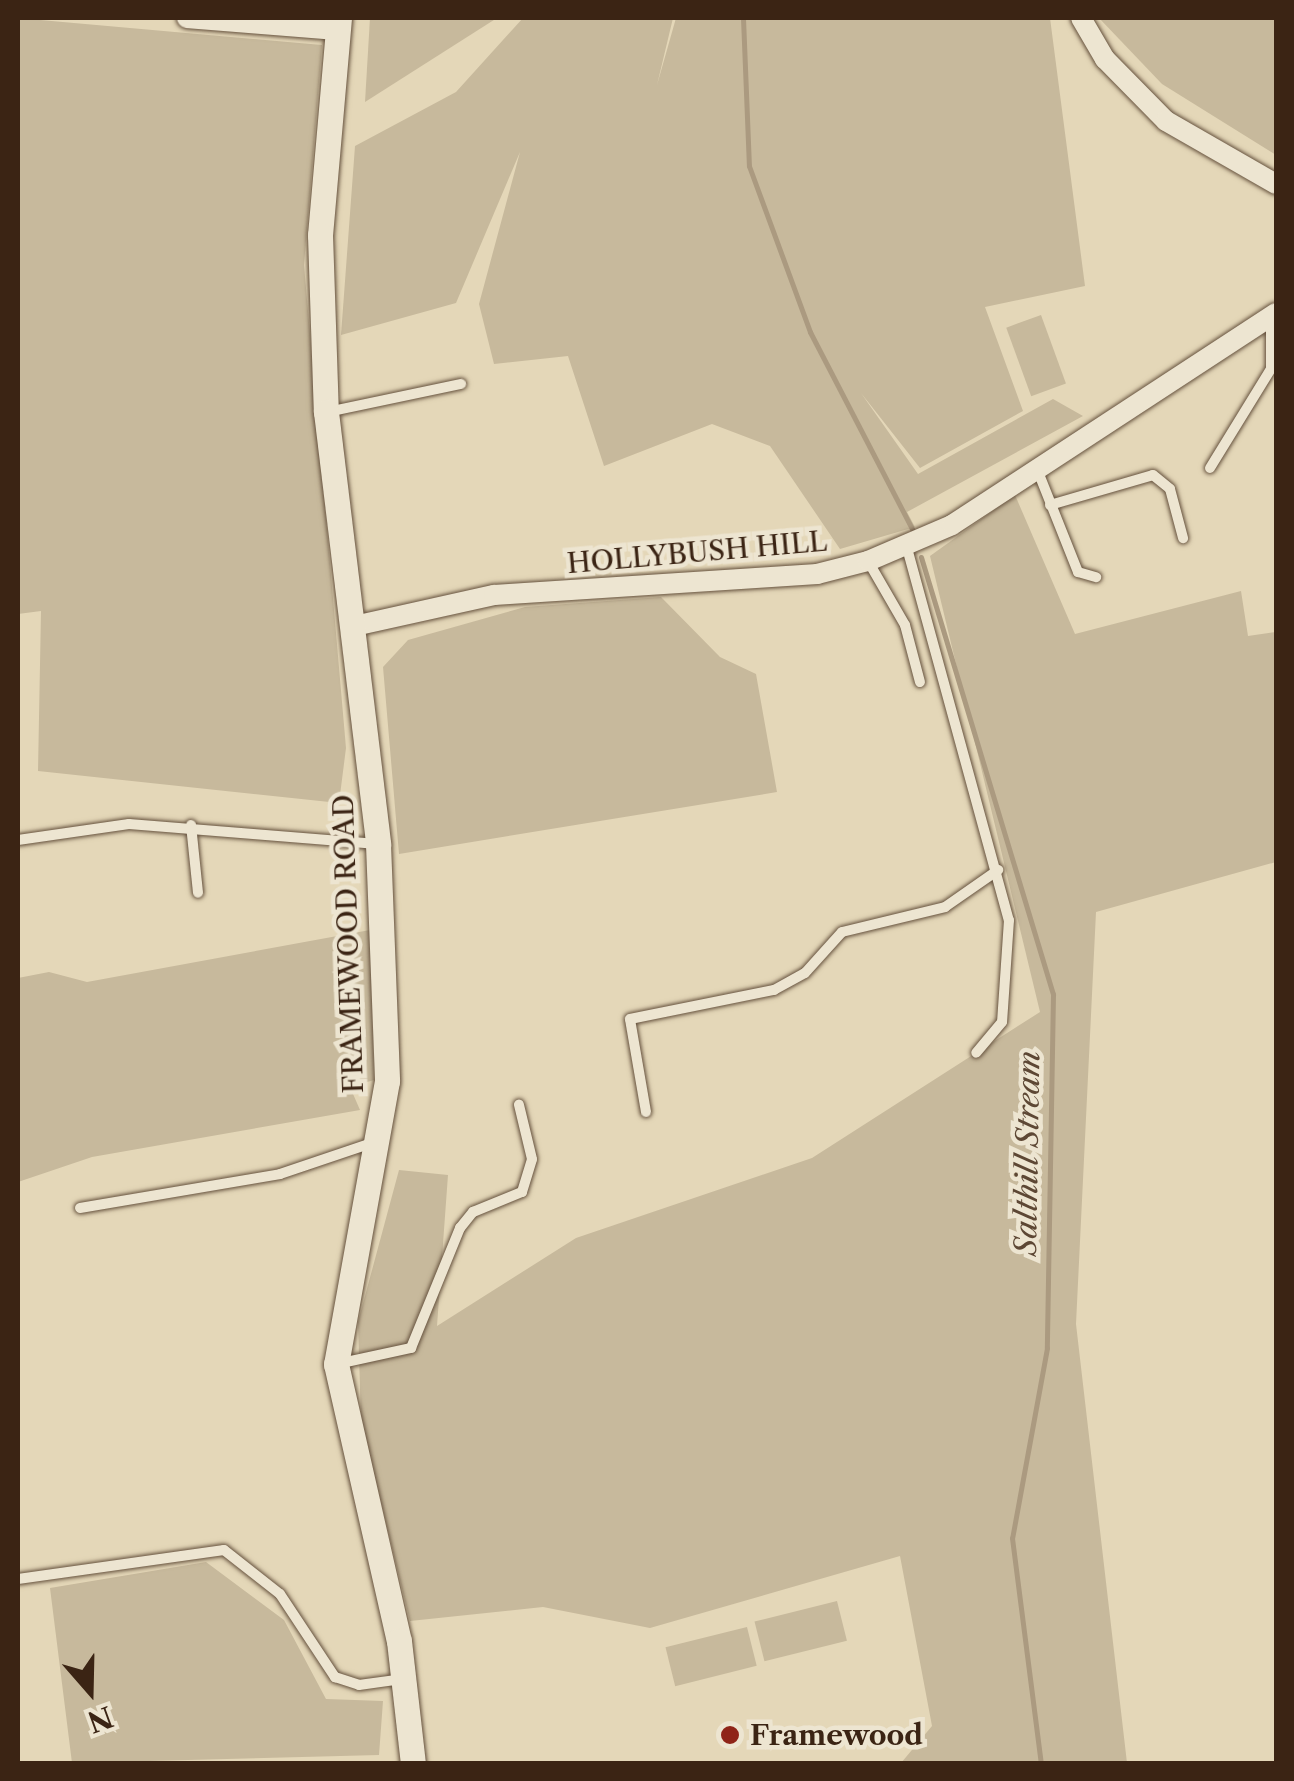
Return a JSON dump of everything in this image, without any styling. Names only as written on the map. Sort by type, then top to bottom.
[{"type":"street","points":[[187,18],[338,24]]},
{"type":"street","points":[[1081,18],[1104,59],[1166,121],[1276,184]]},
{"type":"street","name":"FRAMEWOOD ROAD","points":[[338,24],[320,235],[326,412],[378,844],[381,1140],[336,1364],[403,1679],[413,1764]]},
{"type":"street","name":"HOLLYBUSH HILL","points":[[354,626],[494,595],[817,574],[868,562],[907,548],[1274,314]]},
{"type":"lane","points":[[1210,468],[1271,369],[1274,314]]},
{"type":"lane","points":[[326,412],[461,384]]},
{"type":"lane","points":[[1036,468],[1078,572],[1096,577]]},
{"type":"lane","points":[[1050,505],[1153,475],[1170,489],[1183,538]]},
{"type":"lane","points":[[907,548],[998,870],[1011,977],[1002,1022],[976,1053]]},
{"type":"lane","points":[[868,562],[905,625],[920,682]]},
{"type":"lane","points":[[18,840],[192,825],[325,846],[378,844]]},
{"type":"lane","points":[[192,825],[198,893]]},
{"type":"lane","points":[[646,1112],[630,1019],[774,990],[805,973],[842,932],[944,906],[998,870]]},
{"type":"lane","points":[[336,1364],[410,1348],[460,1228],[473,1212],[522,1192],[532,1159],[519,1105]]},
{"type":"lane","points":[[80,1208],[280,1174],[381,1140]]},
{"type":"lane","points":[[18,1579],[224,1550],[280,1594],[335,1677],[359,1685],[403,1679]]},
{"type":"shaded area","points":[[18,18],[322,45],[304,265],[346,748],[339,803],[38,771],[41,611],[18,614]]},
{"type":"shaded area","points":[[370,18],[497,18],[365,102]]},
{"type":"shaded area","points":[[523,18],[673,18],[657,85],[676,18],[1050,18],[1085,286],[985,307],[1023,411],[920,468],[861,393],[918,474],[1053,399],[1083,416],[907,512],[915,527],[840,549],[770,446],[712,424],[604,466],[568,356],[494,364],[479,304],[520,152],[456,303],[341,335],[355,146],[456,92]]},
{"type":"shaded area","points":[[1099,18],[1276,18],[1276,155],[1162,84]]},
{"type":"shaded area","points":[[1041,315],[1066,384],[1031,396],[1006,328]]},
{"type":"shaded area","points":[[1015,495],[1075,634],[1241,591],[1248,636],[1276,632],[1276,862],[1096,912],[1076,1324],[1127,1763],[901,1763],[932,1726],[900,1556],[650,1628],[543,1607],[410,1621],[361,1421],[358,1322],[399,1170],[448,1175],[437,1326],[576,1238],[812,1158],[1040,1012],[930,556]]},
{"type":"shaded area","points":[[661,597],[720,657],[756,674],[777,792],[399,854],[383,667],[408,640],[525,607]]},
{"type":"shaded area","points":[[370,930],[374,1080],[350,1087],[360,1110],[92,1157],[18,1182],[18,978],[49,972],[87,982]]},
{"type":"shaded area","points":[[206,1562],[284,1620],[326,1699],[383,1701],[379,1755],[72,1763],[50,1588]]},
{"type":"shaded area","points":[[837,1601],[847,1641],[764,1661],[755,1622]]},
{"type":"shaded area","points":[[747,1627],[757,1666],[675,1686],[665,1647]]},
{"type":"waterway","name":"Salthill Stream","points":[[743,18],[749,166],[810,332],[912,529]]},
{"type":"waterway","name":"Salthill Stream","points":[[921,557],[1053,994],[1047,1348],[1012,1538],[1041,1764]]},
{"type":"place","name":"Framewood","points":[[730,1735]]}]
